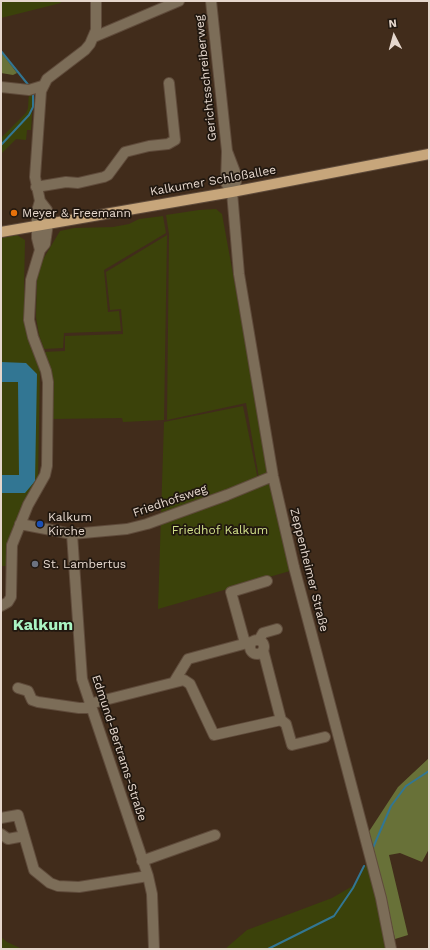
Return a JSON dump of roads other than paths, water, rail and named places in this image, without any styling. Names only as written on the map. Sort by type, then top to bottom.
[{"type":"main road","name":"Kalkumer Schloßallee","points":[[1,232],[232,192],[429,154]]},
{"type":"street","points":[[1,87],[35,88],[85,50],[94,37],[96,30],[96,1]]},
{"type":"street","points":[[94,37],[179,1]]},
{"type":"street","name":"Gerichtsschreiberweg","points":[[211,1],[228,151],[235,172],[236,182],[232,192]]},
{"type":"street","points":[[36,187],[66,182],[78,183],[104,177],[108,175],[125,152],[149,146],[168,144],[175,140],[169,83]]},
{"type":"street","points":[[1,606],[8,602],[11,597],[12,545],[28,505],[42,482],[47,466],[48,382],[46,371],[33,337],[29,320],[31,280],[40,250],[46,244],[48,223],[47,210],[40,201],[36,187],[35,88]]},
{"type":"street","name":"Zeppenheimer Straße","points":[[232,192],[239,274],[273,476],[294,567],[372,865],[391,949]]},
{"type":"street","points":[[40,201],[37,211],[38,244],[40,250]]},
{"type":"street","name":"Friedhofsweg","points":[[72,534],[127,529],[147,524],[273,476]]},
{"type":"street","points":[[20,524],[72,534]]},
{"type":"street","name":"Edmund-Bertrams-Straße","points":[[72,534],[82,679],[148,876],[152,894],[154,949]]},
{"type":"street","points":[[267,581],[231,592],[252,641],[250,646],[252,652],[257,654],[263,650],[281,720],[286,724],[292,745],[324,737]]},
{"type":"street","points":[[174,682],[188,659],[252,641],[263,633],[277,629]]},
{"type":"street","points":[[18,688],[28,692],[32,700],[38,702],[79,708],[184,680],[190,684],[214,735],[281,720]]},
{"type":"street","points":[[1,818],[18,815],[34,870],[42,878],[58,886],[79,887],[148,876]]},
{"type":"street","points":[[1,834],[8,839],[24,836]]},
{"type":"street","points":[[142,861],[215,834]]},
{"type":"water","points":[[1,362],[26,363],[37,374],[35,481],[25,493],[1,493],[1,475],[19,475],[18,382],[1,382]]},
{"type":"waterway","points":[[1,51],[30,87]]},
{"type":"waterway","points":[[1,145],[29,115],[33,107],[33,92]]},
{"type":"waterway","points":[[372,850],[391,806],[406,786],[429,771]]},
{"type":"waterway","points":[[268,949],[334,916],[353,888],[364,866]]},
{"type":"place","name":"Meyer & Freemann","points":[[14,213]]},
{"type":"place","name":"Kalkum Kirche","points":[[40,524]]},
{"type":"place","name":"St. Lambertus","points":[[35,564]]},
{"type":"district","name":"Kalkum","points":[[43,625]]},
{"type":"park label","name":"Friedhof Kalkum","points":[[220,530]]}]
